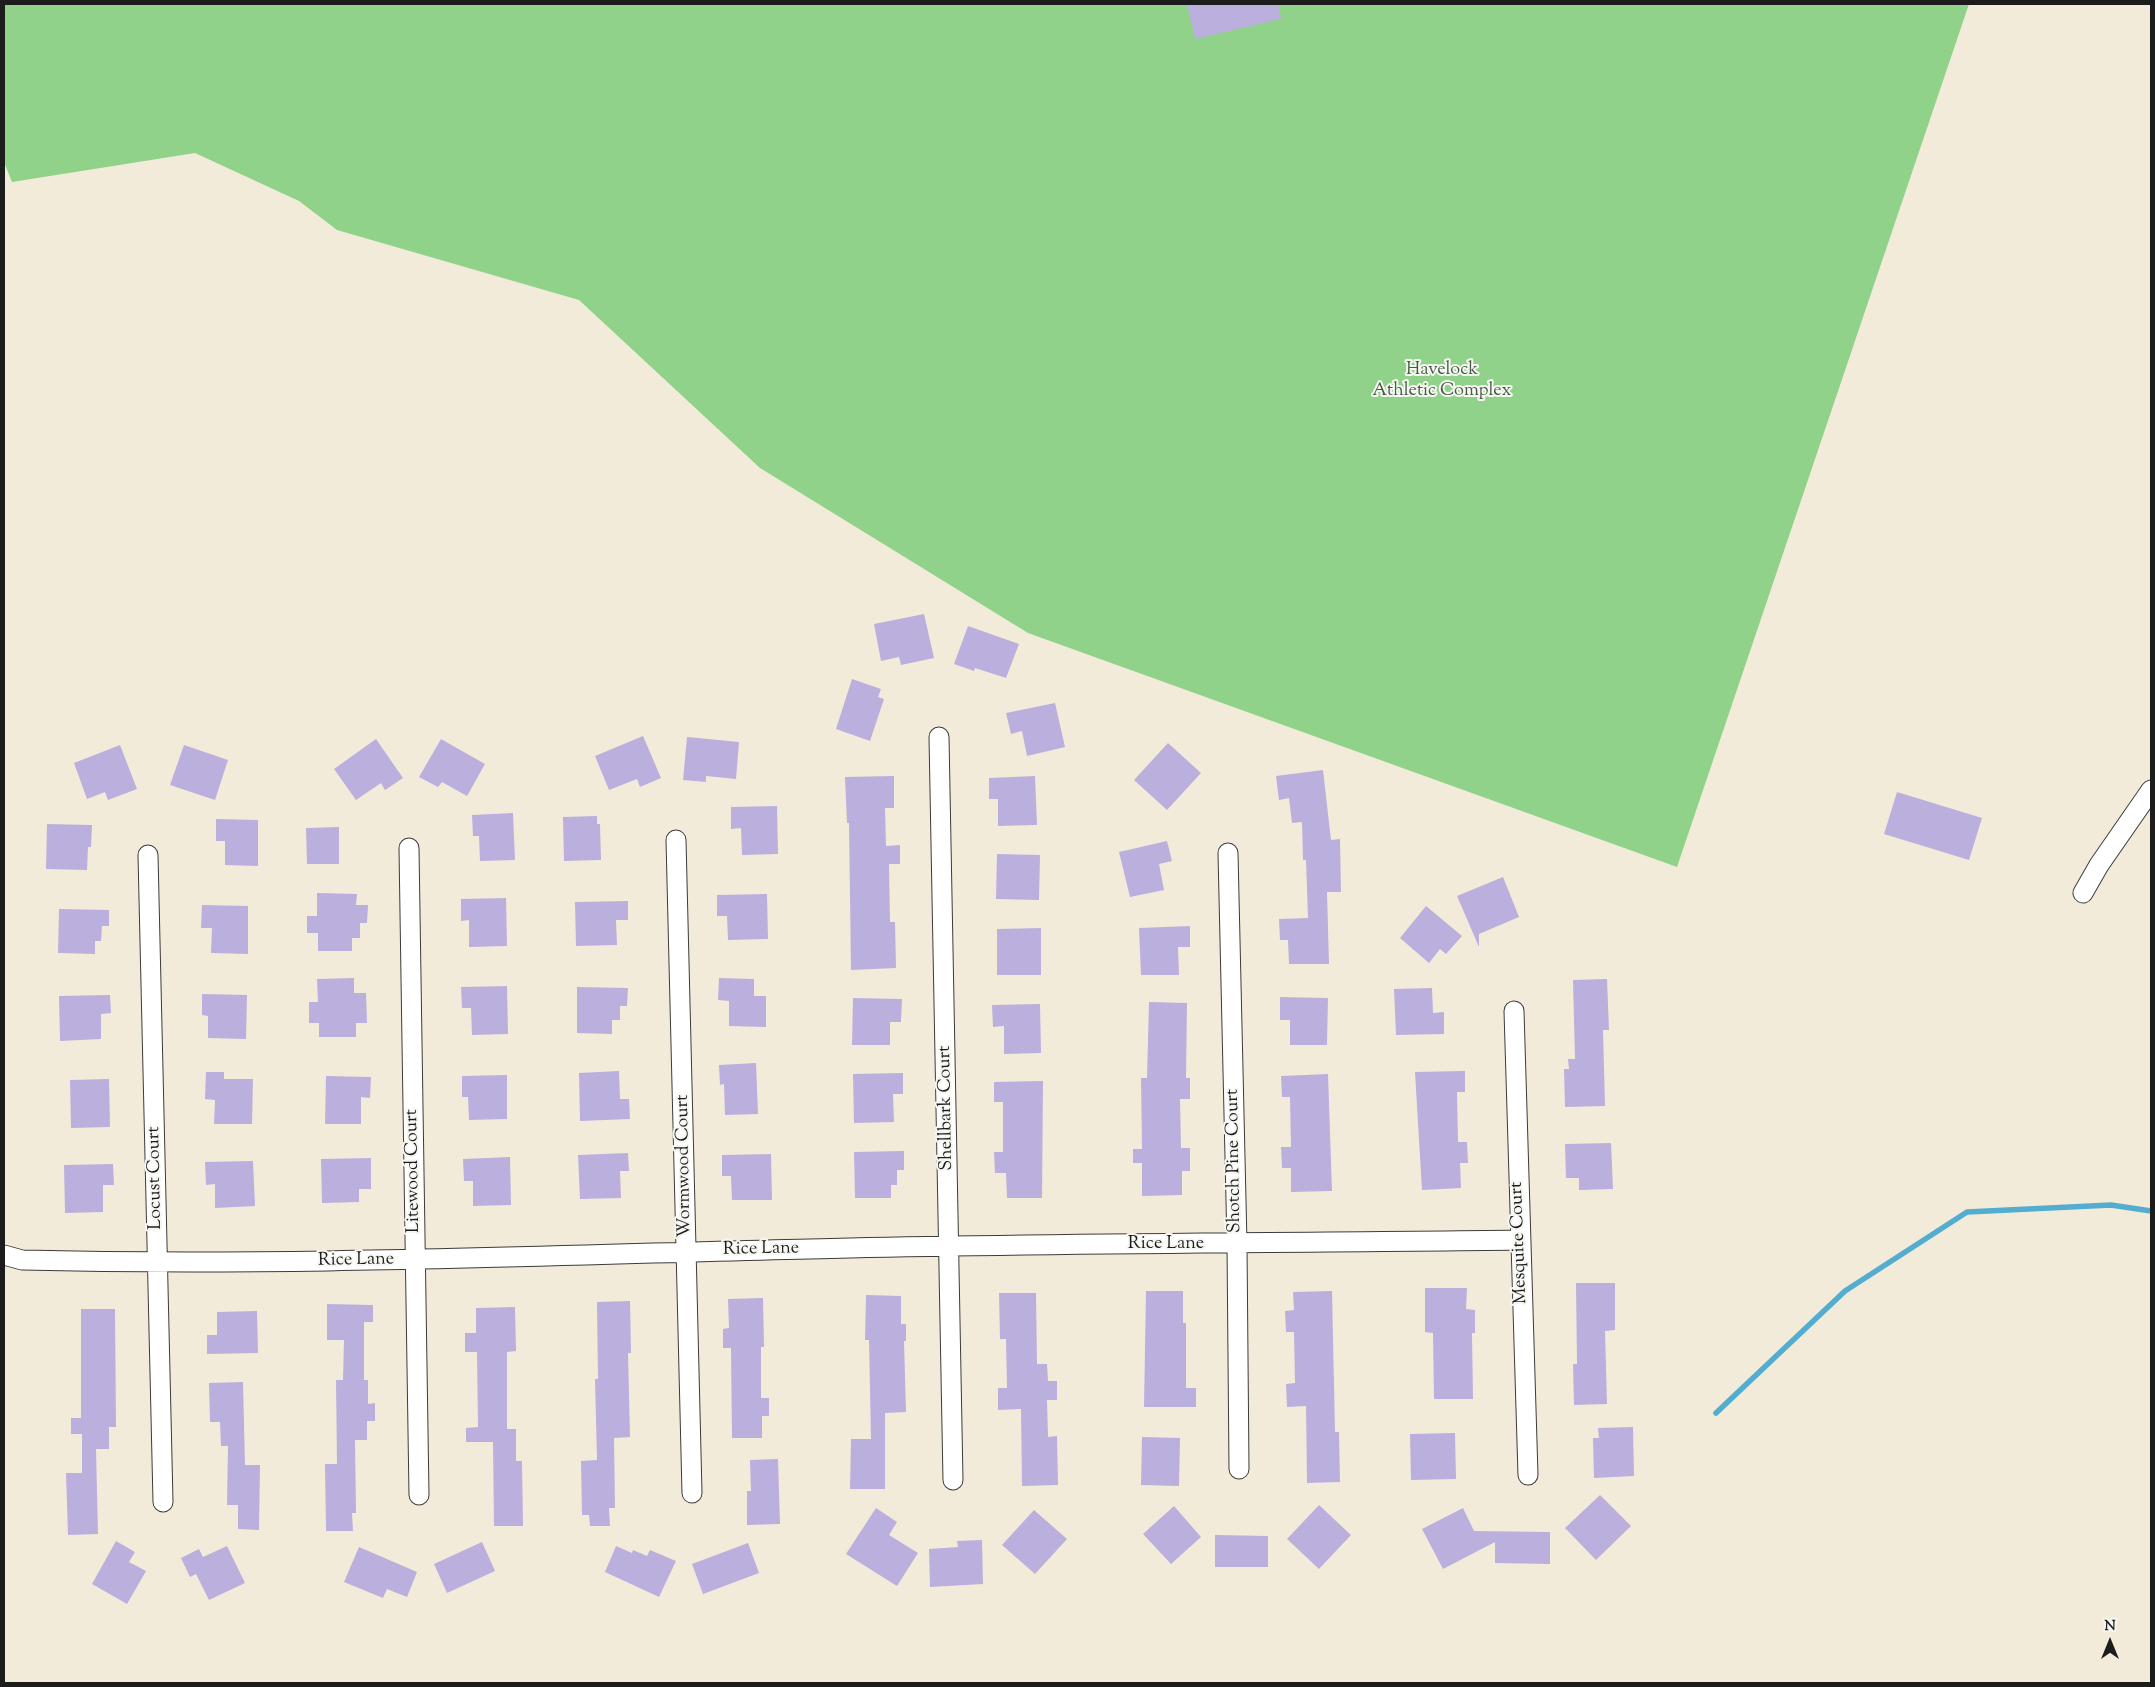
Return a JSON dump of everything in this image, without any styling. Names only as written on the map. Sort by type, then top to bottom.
[{"type":"street","name":"Shellbark Court","points":[[939,737],[953,1480]]},
{"type":"street","points":[[2083,893],[2099,865],[2151,790]]},
{"type":"street","name":"Wormwood Court","points":[[676,840],[692,1493]]},
{"type":"street","name":"Litewood Court","points":[[409,848],[419,1495]]},
{"type":"street","name":"Shotch Pine Court","points":[[1228,853],[1237,1244],[1239,1469]]},
{"type":"street","name":"Locust Court","points":[[148,855],[163,1502]]},
{"type":"street","name":"Mesquite Court","points":[[1514,1011],[1528,1475]]},
{"type":"street","name":"Rice Lane","points":[[4,1255],[22,1260],[158,1263],[415,1260],[949,1246],[1520,1240]]},
{"type":"green space","name":"Havelock Athletic Complex","points":[[4,4],[1969,4],[1677,867],[1028,633],[760,468],[579,300],[337,230],[299,201],[195,153],[12,182],[4,162]]},
{"type":"building","points":[[1187,4],[1278,4],[1281,19],[1195,39]]},
{"type":"building","points":[[924,614],[934,658],[901,665],[899,657],[881,661],[874,624]]},
{"type":"building","points":[[968,626],[1019,644],[1006,678],[975,668],[974,671],[954,664]]},
{"type":"building","points":[[852,679],[881,689],[878,697],[884,699],[870,741],[836,729]]},
{"type":"building","points":[[1055,703],[1065,747],[1027,756],[1022,731],[1011,734],[1006,713]]},
{"type":"building","points":[[643,736],[661,778],[640,787],[637,779],[609,790],[595,756]]},
{"type":"building","points":[[687,737],[739,742],[736,779],[706,776],[706,782],[683,780]]},
{"type":"building","points":[[376,739],[403,778],[385,790],[381,783],[356,800],[334,769]]},
{"type":"building","points":[[441,739],[485,764],[467,796],[442,782],[438,787],[419,777]]},
{"type":"building","points":[[1168,743],[1201,773],[1167,810],[1134,780]]},
{"type":"building","points":[[120,745],[137,789],[108,800],[105,792],[87,799],[74,763]]},
{"type":"building","points":[[184,745],[228,760],[215,800],[170,785]]},
{"type":"building","points":[[1323,770],[1331,840],[1340,839],[1341,892],[1327,892],[1329,964],[1289,964],[1288,940],[1280,940],[1279,919],[1308,918],[1306,860],[1303,860],[1302,822],[1292,823],[1289,798],[1279,800],[1276,776]]},
{"type":"building","points":[[894,776],[894,808],[885,808],[886,846],[900,845],[900,864],[889,864],[890,922],[895,922],[896,968],[851,970],[849,823],[847,823],[845,777]]},
{"type":"building","points":[[1035,776],[1037,825],[998,826],[998,799],[989,799],[989,778]]},
{"type":"building","points":[[1897,792],[1982,818],[1969,860],[1884,834]]},
{"type":"building","points":[[777,806],[778,854],[742,855],[741,828],[731,829],[731,807]]},
{"type":"building","points":[[513,813],[515,860],[480,861],[479,836],[473,836],[472,815]]},
{"type":"building","points":[[597,816],[597,824],[600,824],[601,860],[564,861],[563,817]]},
{"type":"building","points":[[216,819],[258,820],[258,866],[225,865],[225,841],[216,841]]},
{"type":"building","points":[[47,824],[92,825],[91,847],[88,847],[87,870],[46,869]]},
{"type":"building","points":[[339,827],[339,864],[307,864],[306,828]]},
{"type":"building","points":[[1167,841],[1172,861],[1159,864],[1164,890],[1130,897],[1119,852]]},
{"type":"building","points":[[997,854],[1040,855],[1039,900],[996,899]]},
{"type":"building","points":[[1503,877],[1519,917],[1479,934],[1479,947],[1457,896]]},
{"type":"building","points":[[317,893],[357,894],[356,905],[368,905],[367,923],[360,923],[360,938],[352,938],[352,951],[318,951],[318,933],[307,933],[307,916],[317,916]]},
{"type":"building","points":[[767,894],[768,939],[728,940],[727,916],[717,916],[717,895]]},
{"type":"building","points":[[506,898],[507,946],[469,947],[469,920],[461,921],[461,899]]},
{"type":"building","points":[[628,901],[628,920],[616,920],[617,945],[576,946],[575,902]]},
{"type":"building","points":[[202,905],[248,906],[248,954],[211,953],[212,928],[201,928]]},
{"type":"building","points":[[1426,906],[1462,936],[1446,954],[1440,949],[1429,963],[1400,938]]},
{"type":"building","points":[[59,909],[109,910],[109,926],[102,926],[101,941],[95,941],[95,954],[58,953]]},
{"type":"building","points":[[1190,926],[1190,947],[1178,947],[1179,975],[1141,975],[1139,928]]},
{"type":"building","points":[[1041,928],[1041,975],[997,975],[997,929]]},
{"type":"building","points":[[354,978],[354,993],[366,993],[367,1023],[356,1023],[356,1037],[319,1037],[319,1023],[309,1023],[309,1002],[318,1002],[317,979]]},
{"type":"building","points":[[719,978],[754,979],[754,996],[766,996],[766,1027],[729,1026],[729,1001],[718,1000]]},
{"type":"building","points":[[1607,979],[1609,1030],[1603,1030],[1605,1106],[1565,1107],[1564,1069],[1569,1069],[1568,1059],[1575,1059],[1573,980]]},
{"type":"building","points":[[507,986],[508,1034],[472,1035],[471,1008],[462,1008],[461,987]]},
{"type":"building","points":[[577,987],[628,988],[627,1006],[620,1006],[620,1020],[612,1020],[612,1034],[577,1033]]},
{"type":"building","points":[[1432,988],[1433,1013],[1444,1012],[1444,1034],[1396,1035],[1394,989]]},
{"type":"building","points":[[202,994],[247,995],[246,1039],[208,1038],[208,1016],[202,1015]]},
{"type":"building","points":[[110,995],[111,1013],[101,1014],[101,1039],[60,1041],[59,996]]},
{"type":"building","points":[[1280,997],[1328,998],[1327,1045],[1290,1045],[1290,1020],[1280,1020]]},
{"type":"building","points":[[853,998],[902,999],[901,1022],[890,1022],[890,1045],[852,1045]]},
{"type":"building","points":[[1149,1002],[1187,1003],[1186,1078],[1190,1078],[1190,1099],[1180,1099],[1181,1148],[1190,1148],[1190,1171],[1182,1171],[1182,1195],[1142,1196],[1142,1163],[1133,1163],[1133,1149],[1142,1149],[1141,1078],[1147,1078]]},
{"type":"building","points":[[1040,1004],[1041,1053],[1004,1054],[1004,1026],[993,1027],[992,1005]]},
{"type":"building","points":[[756,1063],[758,1114],[725,1115],[724,1084],[720,1085],[719,1065]]},
{"type":"building","points":[[619,1071],[620,1099],[629,1099],[630,1119],[580,1121],[579,1073]]},
{"type":"building","points":[[1465,1071],[1465,1092],[1457,1092],[1458,1142],[1467,1142],[1468,1163],[1460,1163],[1461,1188],[1422,1190],[1415,1072]]},
{"type":"building","points":[[206,1072],[224,1072],[224,1079],[253,1079],[252,1124],[214,1124],[215,1100],[205,1099]]},
{"type":"building","points":[[903,1073],[903,1094],[893,1094],[894,1122],[854,1123],[853,1074]]},
{"type":"building","points":[[1328,1074],[1332,1191],[1291,1192],[1291,1168],[1282,1168],[1281,1147],[1291,1147],[1290,1097],[1282,1097],[1281,1076]]},
{"type":"building","points":[[507,1075],[507,1119],[469,1120],[468,1097],[462,1097],[462,1076]]},
{"type":"building","points":[[326,1076],[371,1077],[370,1098],[361,1097],[361,1124],[325,1124]]},
{"type":"building","points":[[109,1079],[110,1127],[71,1128],[70,1080]]},
{"type":"building","points":[[1043,1081],[1042,1198],[1007,1198],[1006,1173],[995,1173],[994,1152],[1003,1152],[1003,1102],[994,1102],[994,1082]]},
{"type":"building","points":[[1611,1143],[1613,1189],[1579,1190],[1579,1178],[1566,1178],[1565,1144]]},
{"type":"building","points":[[904,1151],[904,1170],[897,1170],[897,1185],[891,1185],[891,1198],[855,1198],[854,1152]]},
{"type":"building","points":[[628,1153],[629,1171],[620,1171],[621,1198],[580,1199],[578,1155]]},
{"type":"building","points":[[771,1154],[772,1200],[732,1200],[731,1176],[722,1176],[722,1155]]},
{"type":"building","points":[[510,1157],[511,1205],[473,1206],[473,1181],[464,1181],[463,1159]]},
{"type":"building","points":[[371,1158],[371,1189],[359,1189],[359,1202],[322,1203],[321,1159]]},
{"type":"building","points":[[253,1161],[255,1206],[215,1208],[215,1184],[206,1185],[205,1162]]},
{"type":"building","points":[[113,1164],[114,1185],[103,1185],[103,1212],[65,1213],[64,1165]]},
{"type":"building","points":[[1576,1283],[1615,1283],[1615,1330],[1605,1331],[1607,1404],[1574,1405],[1573,1364],[1577,1364]]},
{"type":"building","points":[[1425,1288],[1467,1288],[1466,1309],[1475,1310],[1475,1333],[1472,1333],[1473,1399],[1434,1399],[1433,1333],[1425,1332]]},
{"type":"building","points":[[1146,1291],[1183,1291],[1183,1323],[1186,1323],[1186,1388],[1196,1388],[1196,1407],[1144,1407]]},
{"type":"building","points":[[1332,1291],[1335,1432],[1339,1432],[1340,1482],[1307,1483],[1306,1406],[1287,1407],[1286,1384],[1295,1383],[1294,1332],[1286,1332],[1285,1311],[1294,1310],[1293,1292]]},
{"type":"building","points":[[999,1293],[1036,1293],[1037,1364],[1047,1364],[1048,1381],[1057,1381],[1057,1400],[1047,1400],[1048,1437],[1057,1436],[1058,1485],[1022,1486],[1021,1409],[998,1410],[998,1388],[1007,1388],[1006,1339],[1000,1339]]},
{"type":"building","points":[[866,1295],[901,1296],[901,1324],[906,1324],[906,1341],[904,1341],[906,1412],[885,1413],[885,1489],[850,1489],[851,1439],[871,1439],[869,1340],[865,1340]]},
{"type":"building","points":[[763,1298],[764,1347],[761,1347],[761,1398],[769,1398],[769,1416],[762,1416],[762,1438],[732,1438],[731,1348],[723,1348],[723,1329],[729,1328],[728,1299]]},
{"type":"building","points":[[630,1301],[631,1353],[628,1353],[630,1437],[614,1438],[615,1508],[609,1508],[610,1526],[590,1526],[589,1515],[582,1515],[581,1461],[597,1460],[595,1379],[598,1379],[597,1302]]},
{"type":"building","points":[[327,1304],[373,1305],[373,1322],[364,1322],[364,1380],[368,1380],[368,1404],[375,1403],[375,1421],[367,1421],[367,1440],[355,1440],[356,1513],[352,1513],[353,1531],[326,1531],[325,1464],[337,1464],[336,1380],[343,1380],[344,1340],[327,1340]]},
{"type":"building","points":[[515,1307],[516,1351],[507,1352],[507,1429],[516,1429],[516,1461],[522,1461],[523,1526],[494,1526],[493,1442],[466,1442],[466,1428],[478,1427],[477,1352],[465,1352],[465,1333],[476,1333],[476,1308]]},
{"type":"building","points":[[81,1309],[115,1309],[116,1427],[109,1427],[109,1449],[96,1449],[98,1534],[68,1535],[66,1473],[82,1473],[82,1434],[71,1434],[71,1418],[81,1418]]},
{"type":"building","points":[[257,1311],[258,1353],[207,1354],[207,1335],[217,1335],[217,1312]]},
{"type":"building","points":[[243,1382],[245,1465],[260,1465],[259,1530],[238,1529],[238,1505],[227,1505],[228,1446],[221,1446],[220,1422],[210,1422],[209,1383]]},
{"type":"building","points":[[1633,1427],[1634,1476],[1594,1478],[1593,1438],[1599,1438],[1598,1428]]},
{"type":"building","points":[[1455,1433],[1456,1479],[1411,1480],[1410,1434]]},
{"type":"building","points":[[1142,1437],[1180,1438],[1179,1486],[1141,1485]]},
{"type":"building","points":[[778,1459],[780,1524],[747,1525],[747,1491],[751,1491],[750,1460]]},
{"type":"building","points":[[1600,1495],[1631,1526],[1596,1560],[1565,1528]]},
{"type":"building","points":[[1319,1505],[1351,1535],[1319,1569],[1287,1539]]},
{"type":"building","points":[[1174,1506],[1201,1537],[1171,1564],[1143,1534]]},
{"type":"building","points":[[876,1508],[897,1522],[889,1535],[918,1553],[897,1586],[846,1554]]},
{"type":"building","points":[[1463,1508],[1474,1531],[1550,1532],[1550,1564],[1495,1563],[1495,1542],[1443,1569],[1422,1529]]},
{"type":"building","points":[[1034,1510],[1067,1539],[1035,1574],[1002,1545]]},
{"type":"building","points":[[1215,1535],[1268,1536],[1268,1567],[1215,1567]]},
{"type":"building","points":[[982,1540],[983,1584],[930,1587],[929,1549],[958,1547],[957,1541]]},
{"type":"building","points":[[116,1541],[135,1552],[129,1562],[146,1571],[127,1604],[92,1584]]},
{"type":"building","points":[[482,1542],[495,1571],[447,1593],[434,1564]]},
{"type":"building","points":[[748,1543],[759,1573],[703,1594],[692,1564]]},
{"type":"building","points":[[227,1546],[245,1583],[209,1600],[196,1574],[190,1577],[181,1558],[199,1549],[203,1557]]},
{"type":"building","points":[[616,1546],[632,1553],[633,1550],[647,1556],[650,1550],[676,1561],[659,1597],[605,1572]]},
{"type":"building","points":[[359,1547],[417,1572],[407,1597],[387,1589],[383,1598],[344,1582]]},
{"type":"waterway","points":[[1716,1413],[1845,1291],[1967,1212],[2111,1205],[2151,1211]]}]
